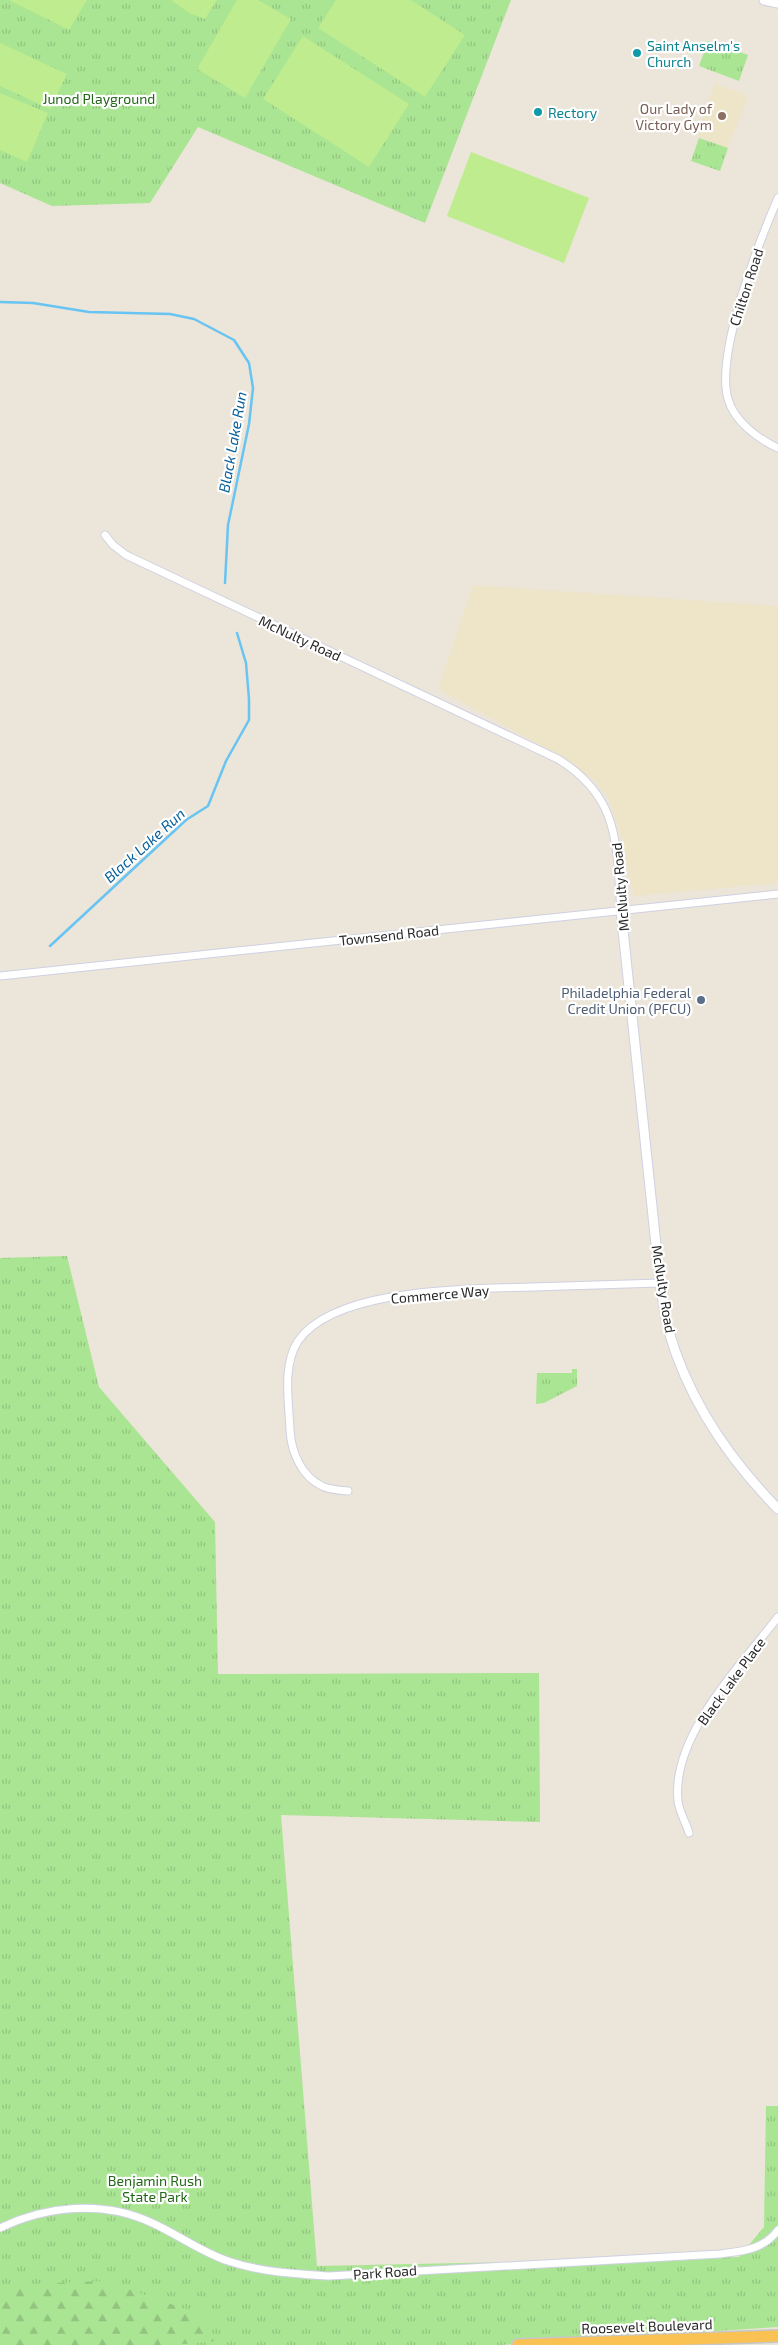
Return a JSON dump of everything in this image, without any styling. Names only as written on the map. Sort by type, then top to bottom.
[{"type":"highway","name":"Roosevelt Boulevard","points":[[518,2345],[778,2336]]},
{"type":"street","points":[[764,0],[778,3]]},
{"type":"street","name":"Chilton Road","points":[[778,198],[767,223],[734,322],[725,380],[728,400],[732,408],[753,434],[778,448]]},
{"type":"street","name":"McNulty Road","points":[[105,535],[113,545],[126,555],[558,760],[578,772],[600,796],[616,835],[660,1283],[669,1331],[692,1393],[706,1421],[752,1482],[778,1509]]},
{"type":"street","name":"Townsend Road","points":[[0,976],[778,894]]},
{"type":"street","name":"Commerce Way","points":[[348,1491],[324,1488],[311,1480],[298,1462],[290,1436],[288,1363],[298,1342],[311,1327],[336,1312],[379,1299],[441,1291],[660,1283]]},
{"type":"street","name":"Black Lake Place","points":[[690,1833],[678,1802],[678,1790],[680,1769],[693,1735],[714,1700],[778,1617]]},
{"type":"street","name":"Park Road","points":[[0,2228],[23,2217],[66,2207],[110,2211],[149,2221],[228,2261],[298,2274],[329,2276],[720,2254],[758,2247],[766,2243],[778,2230]]},
{"type":"shaded area","name":"Our Lady of Victory Gym","points":[[715,83],[748,96],[728,148],[696,136]]},
{"type":"shaded area","points":[[473,585],[778,606],[778,883],[634,896],[620,832],[607,796],[594,780],[562,757],[438,689]]},
{"type":"green space","name":"Junod Playground","points":[[0,0],[511,0],[425,223],[198,127],[150,203],[52,206],[0,183]]},
{"type":"green space","points":[[9,0],[87,0],[69,30]]},
{"type":"green space","points":[[171,0],[217,0],[205,19],[189,13]]},
{"type":"green space","points":[[237,0],[258,0],[291,19],[245,98],[197,69]]},
{"type":"green space","points":[[336,0],[411,0],[465,35],[425,97],[318,28]]},
{"type":"green space","points":[[303,36],[409,104],[369,167],[263,99]]},
{"type":"green space","points":[[708,41],[748,55],[739,81],[699,66]]},
{"type":"green space","points":[[0,43],[67,74],[50,109],[0,86]]},
{"type":"green space","points":[[0,93],[48,113],[27,162],[0,150]]},
{"type":"green space","points":[[699,138],[728,148],[720,171],[691,161]]},
{"type":"green space","points":[[471,152],[589,198],[564,263],[447,216]]},
{"type":"green space","name":"Benjamin Rush State Park","points":[[67,1256],[99,1387],[215,1522],[218,1674],[539,1673],[540,1822],[281,1815],[317,2266],[739,2257],[764,2227],[766,2106],[778,2106],[778,2327],[501,2345],[0,2345],[0,1258]]},
{"type":"green space","points":[[572,1369],[577,1369],[577,1386],[544,1403],[536,1404],[537,1373],[572,1373]]},
{"type":"green space","points":[[105,2281],[205,2316],[216,2341],[173,2345],[0,2345],[0,2285]]},
{"type":"waterway","name":"Black Lake Run","points":[[0,302],[33,303],[89,312],[170,314],[194,319],[234,340],[249,363],[253,388],[249,424],[228,525],[225,583]]},
{"type":"waterway","name":"Black Lake Run","points":[[50,946],[186,820],[208,806],[226,761],[249,720],[246,663],[237,633]]},
{"type":"place","name":"Saint Anselm's Church","points":[[637,53]]},
{"type":"place","name":"Rectory","points":[[538,112]]},
{"type":"place","name":"Our Lady of Victory Gym","points":[[722,116]]},
{"type":"place","name":"Philadelphia Federal Credit Union (PFCU)","points":[[701,1000]]}]
